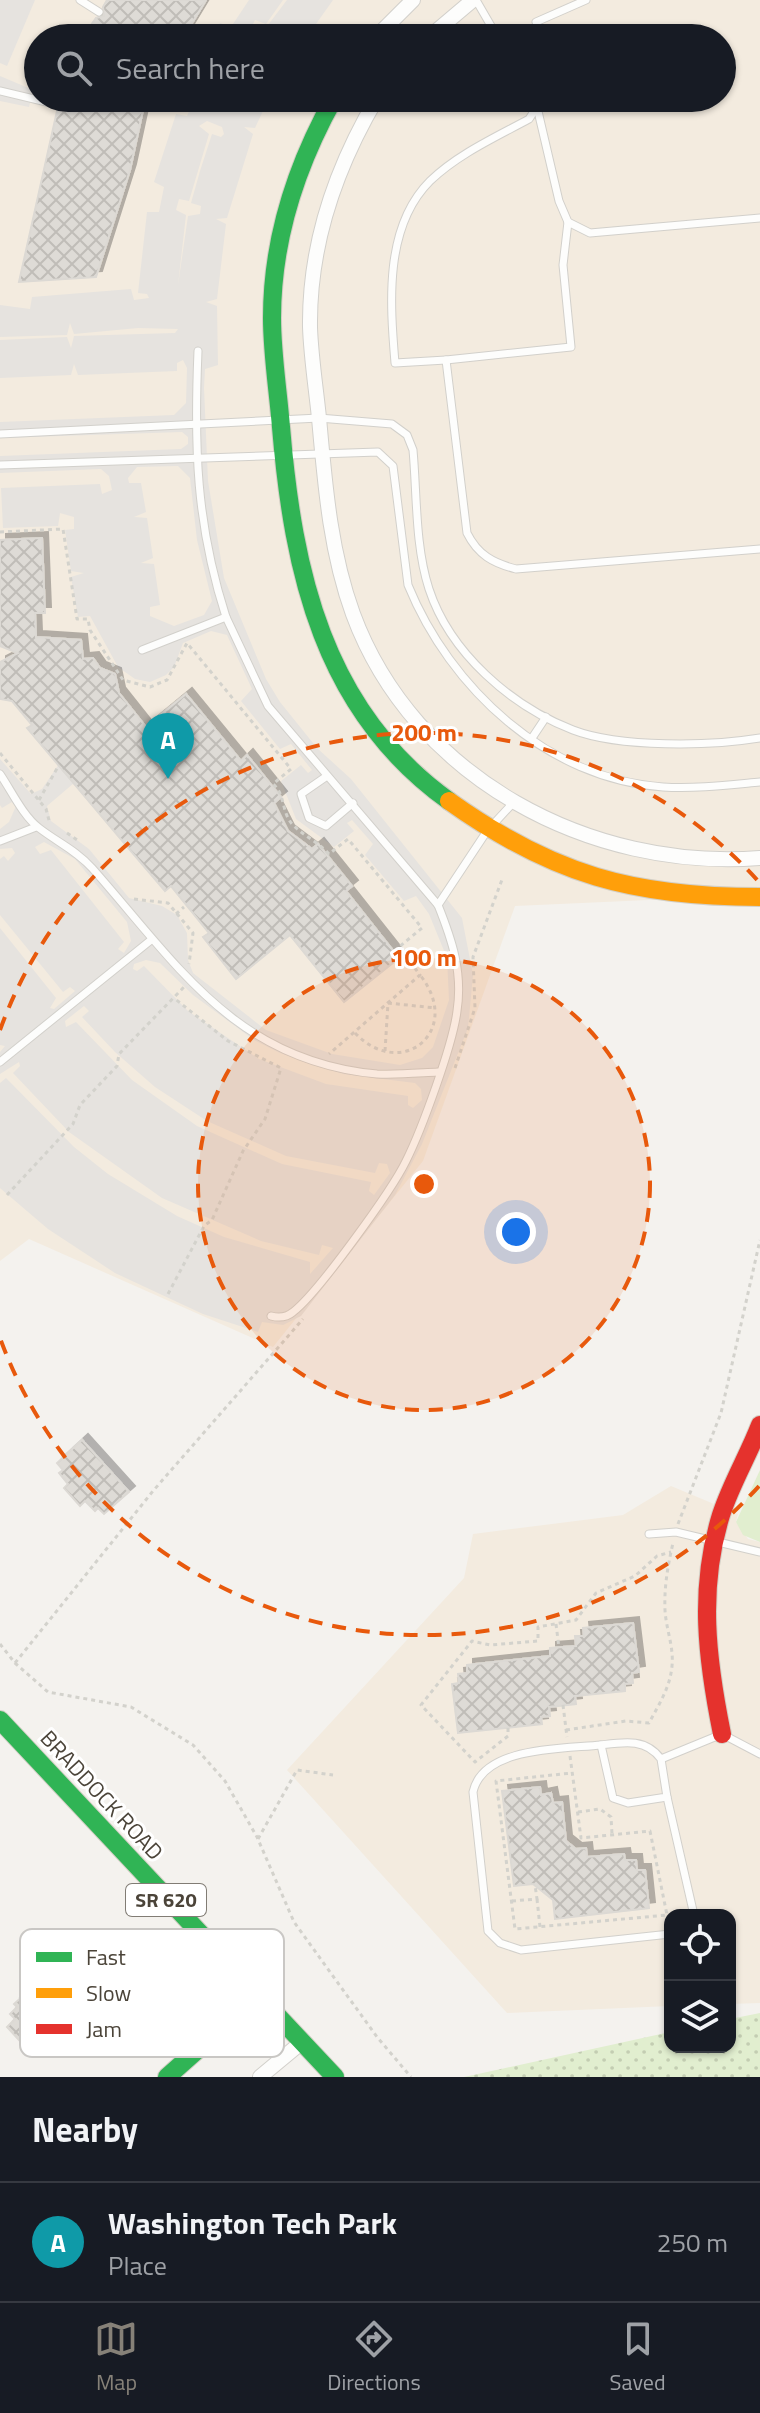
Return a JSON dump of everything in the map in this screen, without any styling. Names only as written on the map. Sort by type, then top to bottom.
[{"type":"street","points":[[389,24],[413,0]]},
{"type":"street","points":[[445,24],[475,0]]},
{"type":"street","points":[[327,112],[300,170],[274,278],[272,318],[283,455],[299,564],[317,626],[331,658],[349,689],[399,758],[487,831],[558,867],[607,883],[691,898],[760,897]]},
{"type":"street","points":[[370,112],[334,183],[316,254],[310,330],[321,451],[340,574],[373,657],[384,676],[444,749],[513,803],[557,825],[641,852],[708,860],[760,858]]},
{"type":"street","points":[[722,1734],[706,1654],[704,1618],[714,1539],[730,1491],[760,1425]]},
{"type":"street","name":"BRADDOCK ROAD","points":[[0,1720],[195,1929]]},
{"type":"street","name":"BRADDOCK ROAD","points":[[284,2023],[335,2077]]},
{"type":"street","points":[[260,2077],[302,2042]]},
{"type":"street","points":[[167,2077],[189,2057]]},
{"type":"lane","points":[[80,0],[99,12]]},
{"type":"lane","points":[[475,0],[490,24]]},
{"type":"lane","points":[[536,22],[586,0]]},
{"type":"lane","points":[[0,91],[24,97]]},
{"type":"lane","points":[[534,112],[529,119],[455,161],[416,197],[393,263],[390,302],[395,363],[571,347],[563,265],[568,222],[538,112]]},
{"type":"lane","points":[[568,222],[590,233],[760,218]]},
{"type":"lane","points":[[198,351],[196,458],[204,538],[226,617],[268,706],[438,905],[450,936],[460,977],[457,1014],[406,1162],[301,1303],[281,1318],[271,1316]]},
{"type":"lane","points":[[446,360],[467,533],[475,550],[498,564],[516,569],[760,549]]},
{"type":"lane","points":[[0,434],[319,418],[392,424],[407,435],[413,450],[429,588],[444,620],[477,667],[546,717],[573,730],[599,737],[717,745],[760,738]]},
{"type":"lane","points":[[0,465],[321,451],[378,452],[393,466],[406,575],[415,603],[461,677],[498,715],[560,757],[628,782],[663,787],[760,782]]},
{"type":"lane","points":[[142,650],[226,617]]},
{"type":"lane","points":[[532,738],[546,717]]},
{"type":"lane","points":[[0,774],[36,827],[73,849],[189,982],[245,1029],[283,1049],[377,1074],[438,1072]]},
{"type":"lane","points":[[327,776],[301,794],[309,818],[326,826],[353,803]]},
{"type":"lane","points":[[438,905],[487,831],[513,803]]},
{"type":"lane","points":[[0,841],[36,827]]},
{"type":"lane","points":[[0,1062],[151,940]]},
{"type":"lane","points":[[649,1534],[676,1532],[760,1552]]},
{"type":"lane","points":[[661,1759],[722,1734],[760,1754]]},
{"type":"lane","points":[[664,1935],[521,1950],[500,1943],[488,1931],[474,1786],[505,1756],[637,1743],[651,1748],[661,1759],[693,1909]]},
{"type":"lane","points":[[601,1745],[613,1798],[628,1803],[667,1797]]},
{"type":"path","points":[[0,532],[63,529],[77,619],[88,619],[90,630],[123,680],[150,687],[167,680],[187,643],[291,769],[273,784],[282,791],[293,825],[316,840],[329,854],[348,839],[422,928],[399,947],[431,989],[436,1008],[434,1028],[419,1045],[402,1052],[385,1052],[370,1047],[355,1032]]},
{"type":"path","points":[[0,753],[39,800],[54,829]]},
{"type":"path","points":[[39,800],[59,765]]},
{"type":"path","points":[[62,832],[81,842]]},
{"type":"path","points":[[454,1072],[471,1028],[475,1008],[473,957],[503,877]]},
{"type":"path","points":[[7,1195],[73,1124],[80,1105],[117,1066],[119,1054],[195,975],[189,963],[193,933],[168,903],[129,897]]},
{"type":"path","points":[[176,914],[184,907]]},
{"type":"path","points":[[328,1055],[420,975]]},
{"type":"path","points":[[168,1294],[204,1226],[212,1220],[243,1151],[265,1119],[281,1068],[228,1041],[174,998]]},
{"type":"path","points":[[388,1003],[436,1008]]},
{"type":"path","points":[[385,1052],[388,1003]]},
{"type":"path","points":[[566,1730],[626,1721],[649,1723],[663,1700],[673,1652],[665,1609],[667,1562],[721,1413],[760,1240]]},
{"type":"path","points":[[15,1663],[153,1491],[310,1310]]},
{"type":"path","points":[[508,1728],[508,1736],[475,1762],[421,1705],[472,1641],[490,1645],[538,1641],[538,1627],[576,1620],[596,1593],[635,1576],[657,1556],[671,1552]]},
{"type":"path","points":[[556,1624],[559,1648]]},
{"type":"path","points":[[0,1644],[15,1663],[48,1692],[131,1707],[193,1745],[225,1781],[258,1839],[294,1922],[377,2037],[411,2077]]},
{"type":"path","points":[[563,1705],[581,1838],[650,1831],[667,1915],[515,1929],[496,1781],[572,1773]]},
{"type":"path","points":[[258,1839],[297,1770],[333,1775]]},
{"type":"path","points":[[578,1812],[600,1809],[611,1817],[612,1835]]},
{"type":"path","points":[[535,1885],[540,1927]]},
{"type":"path","points":[[512,1901],[537,1899]]},
{"type":"shaded area","points":[[0,0],[760,0],[760,895],[515,906],[423,1161],[273,1347],[29,1239],[0,1261]]},
{"type":"shaded area","points":[[0,0],[35,0],[7,66],[0,63]]},
{"type":"shaded area","points":[[249,0],[283,0],[266,24],[255,20],[253,24],[233,24]]},
{"type":"shaded area","points":[[287,0],[333,0],[316,24],[269,24]]},
{"type":"shaded area","points":[[0,76],[24,86],[24,106],[0,101]]},
{"type":"shaded area","points":[[262,112],[255,128],[244,127],[253,134],[227,218],[216,219],[226,224],[217,299],[206,302],[217,306],[218,365],[205,369],[204,388],[208,481],[224,578],[266,679],[280,702],[317,748],[351,779],[462,918],[473,975],[468,1028],[422,1144],[395,1195],[301,1316],[283,1325],[262,1322],[258,1332],[203,1314],[115,1273],[48,1229],[0,1188],[0,1083],[6,1078],[74,1147],[108,1174],[177,1216],[224,1237],[310,1262],[310,1274],[333,1248],[322,1245],[319,1255],[261,1241],[162,1198],[69,1132],[13,1073],[20,1066],[19,1062],[0,1074],[0,1052],[5,1046],[0,1045],[0,928],[56,998],[50,1008],[54,1009],[75,991],[70,987],[63,992],[0,915],[0,859],[4,856],[8,861],[15,853],[12,848],[0,849],[0,829],[9,822],[16,806],[12,802],[2,808],[0,805],[0,759],[31,794],[42,789],[59,764],[74,783],[47,806],[51,821],[89,849],[129,898],[162,906],[177,915],[187,933],[188,960],[193,973],[266,1030],[332,1054],[400,1065],[422,1058],[433,1047],[449,1000],[447,958],[429,914],[416,896],[404,901],[365,855],[373,844],[352,820],[347,823],[354,831],[334,847],[296,819],[281,781],[301,765],[308,773],[312,770],[291,744],[280,749],[241,701],[252,689],[227,635],[211,631],[183,643],[174,667],[166,675],[150,682],[135,679],[118,667],[90,616],[78,617],[71,577],[84,573],[71,571],[65,530],[74,529],[74,517],[60,513],[58,526],[3,528],[1,488],[100,484],[102,494],[112,490],[109,476],[101,469],[0,473],[0,456],[181,449],[188,444],[188,437],[182,432],[0,438],[0,422],[174,415],[186,403],[187,368],[183,360],[177,363],[177,371],[78,375],[74,364],[71,375],[0,378],[0,340],[67,337],[71,348],[74,336],[175,333],[178,329],[138,328],[74,334],[70,323],[67,335],[0,337],[0,305],[30,309],[32,297],[131,289],[134,300],[149,298],[147,294],[138,293],[147,212],[159,212],[164,187],[154,182],[176,114]],"holes":[[[207,121],[222,127],[224,134],[221,137],[212,134],[200,171],[191,203],[201,206],[200,214],[188,216],[178,285],[186,215],[176,210],[179,199],[189,201],[209,134],[199,126]],[[178,466],[190,478],[197,540],[212,601],[204,615],[174,626],[150,616],[150,607],[160,605],[154,564],[141,563],[153,558],[147,518],[134,517],[146,512],[141,483],[129,483],[128,478],[137,467]],[[44,842],[75,859],[127,922],[131,941],[124,953],[118,949],[124,942],[51,850],[40,854],[35,847]],[[146,960],[160,963],[193,995],[254,1040],[280,1053],[343,1074],[415,1083],[421,1089],[422,1100],[413,1108],[408,1105],[408,1096],[326,1084],[259,1059],[188,1011],[144,966],[137,971],[133,969],[134,964]],[[84,1006],[89,1011],[82,1017],[115,1052],[155,1087],[207,1121],[286,1156],[375,1173],[379,1163],[387,1164],[390,1173],[374,1195],[369,1191],[371,1182],[282,1164],[197,1126],[132,1080],[76,1022],[66,1027],[65,1021]]]},
{"type":"shaded area","points":[[671,1486],[738,1514],[736,1522],[748,1539],[760,1542],[760,2003],[736,2004],[736,1909],[664,1909],[664,2006],[507,2013],[287,1770],[464,1578],[473,1534],[623,1515]]},
{"type":"green space","points":[[760,1470],[760,1542],[743,1535],[736,1522]]},
{"type":"green space","points":[[760,2013],[760,2077],[464,2077],[664,2033],[664,2053],[736,2053],[736,2018]]},
{"type":"building","points":[[107,0],[206,0],[191,24],[92,24],[96,18],[104,16],[103,7]]},
{"type":"building","points":[[57,112],[143,112],[130,170],[96,277],[19,282]]},
{"type":"building","points":[[42,538],[45,613],[35,613],[36,637],[81,640],[83,659],[93,658],[100,668],[115,674],[119,693],[146,727],[186,694],[241,761],[247,755],[281,797],[274,803],[288,831],[312,849],[318,844],[352,886],[346,891],[399,958],[344,1002],[290,935],[236,979],[203,937],[209,933],[171,886],[165,891],[27,728],[32,725],[12,701],[0,699],[0,662],[18,653],[0,646],[0,540]]},
{"type":"building","points":[[82,1440],[129,1492],[104,1514],[98,1508],[95,1511],[85,1501],[80,1506],[64,1488],[68,1484],[59,1473],[63,1470],[57,1463]]},
{"type":"building","points":[[633,1623],[639,1672],[632,1673],[633,1683],[625,1684],[625,1691],[575,1696],[576,1704],[549,1707],[550,1716],[541,1717],[542,1724],[458,1733],[452,1684],[459,1683],[458,1674],[467,1673],[467,1665],[550,1656],[550,1648],[576,1646],[575,1636],[584,1636],[583,1628]]},
{"type":"building","points":[[540,1787],[541,1795],[551,1793],[553,1803],[562,1802],[566,1841],[576,1849],[586,1848],[587,1857],[624,1854],[625,1860],[636,1860],[637,1870],[645,1870],[649,1908],[555,1919],[553,1900],[533,1884],[514,1886],[502,1791]]},
{"type":"building","points":[[20,1999],[19,2040],[7,2027],[15,2019],[10,2014],[17,2007],[14,2004]]},
{"type":"traffic: fast","points":[[326,112],[308,150],[289,204],[276,260],[273,289],[274,359],[286,481],[295,534],[306,585],[322,634],[344,681],[371,725],[406,765],[449,801]]},
{"type":"traffic: fast","points":[[0,1720],[196,1929]]},
{"type":"traffic: fast","points":[[284,2023],[335,2077]]},
{"type":"traffic: fast","points":[[167,2077],[189,2057]]},
{"type":"traffic: slow","points":[[449,801],[524,847],[596,877],[673,892],[760,897]]},
{"type":"traffic: jam","points":[[722,1734],[709,1652],[709,1570],[721,1515],[760,1425]]},
{"type":"place","name":"Washington Tech Park","points":[[168,779]]}]
